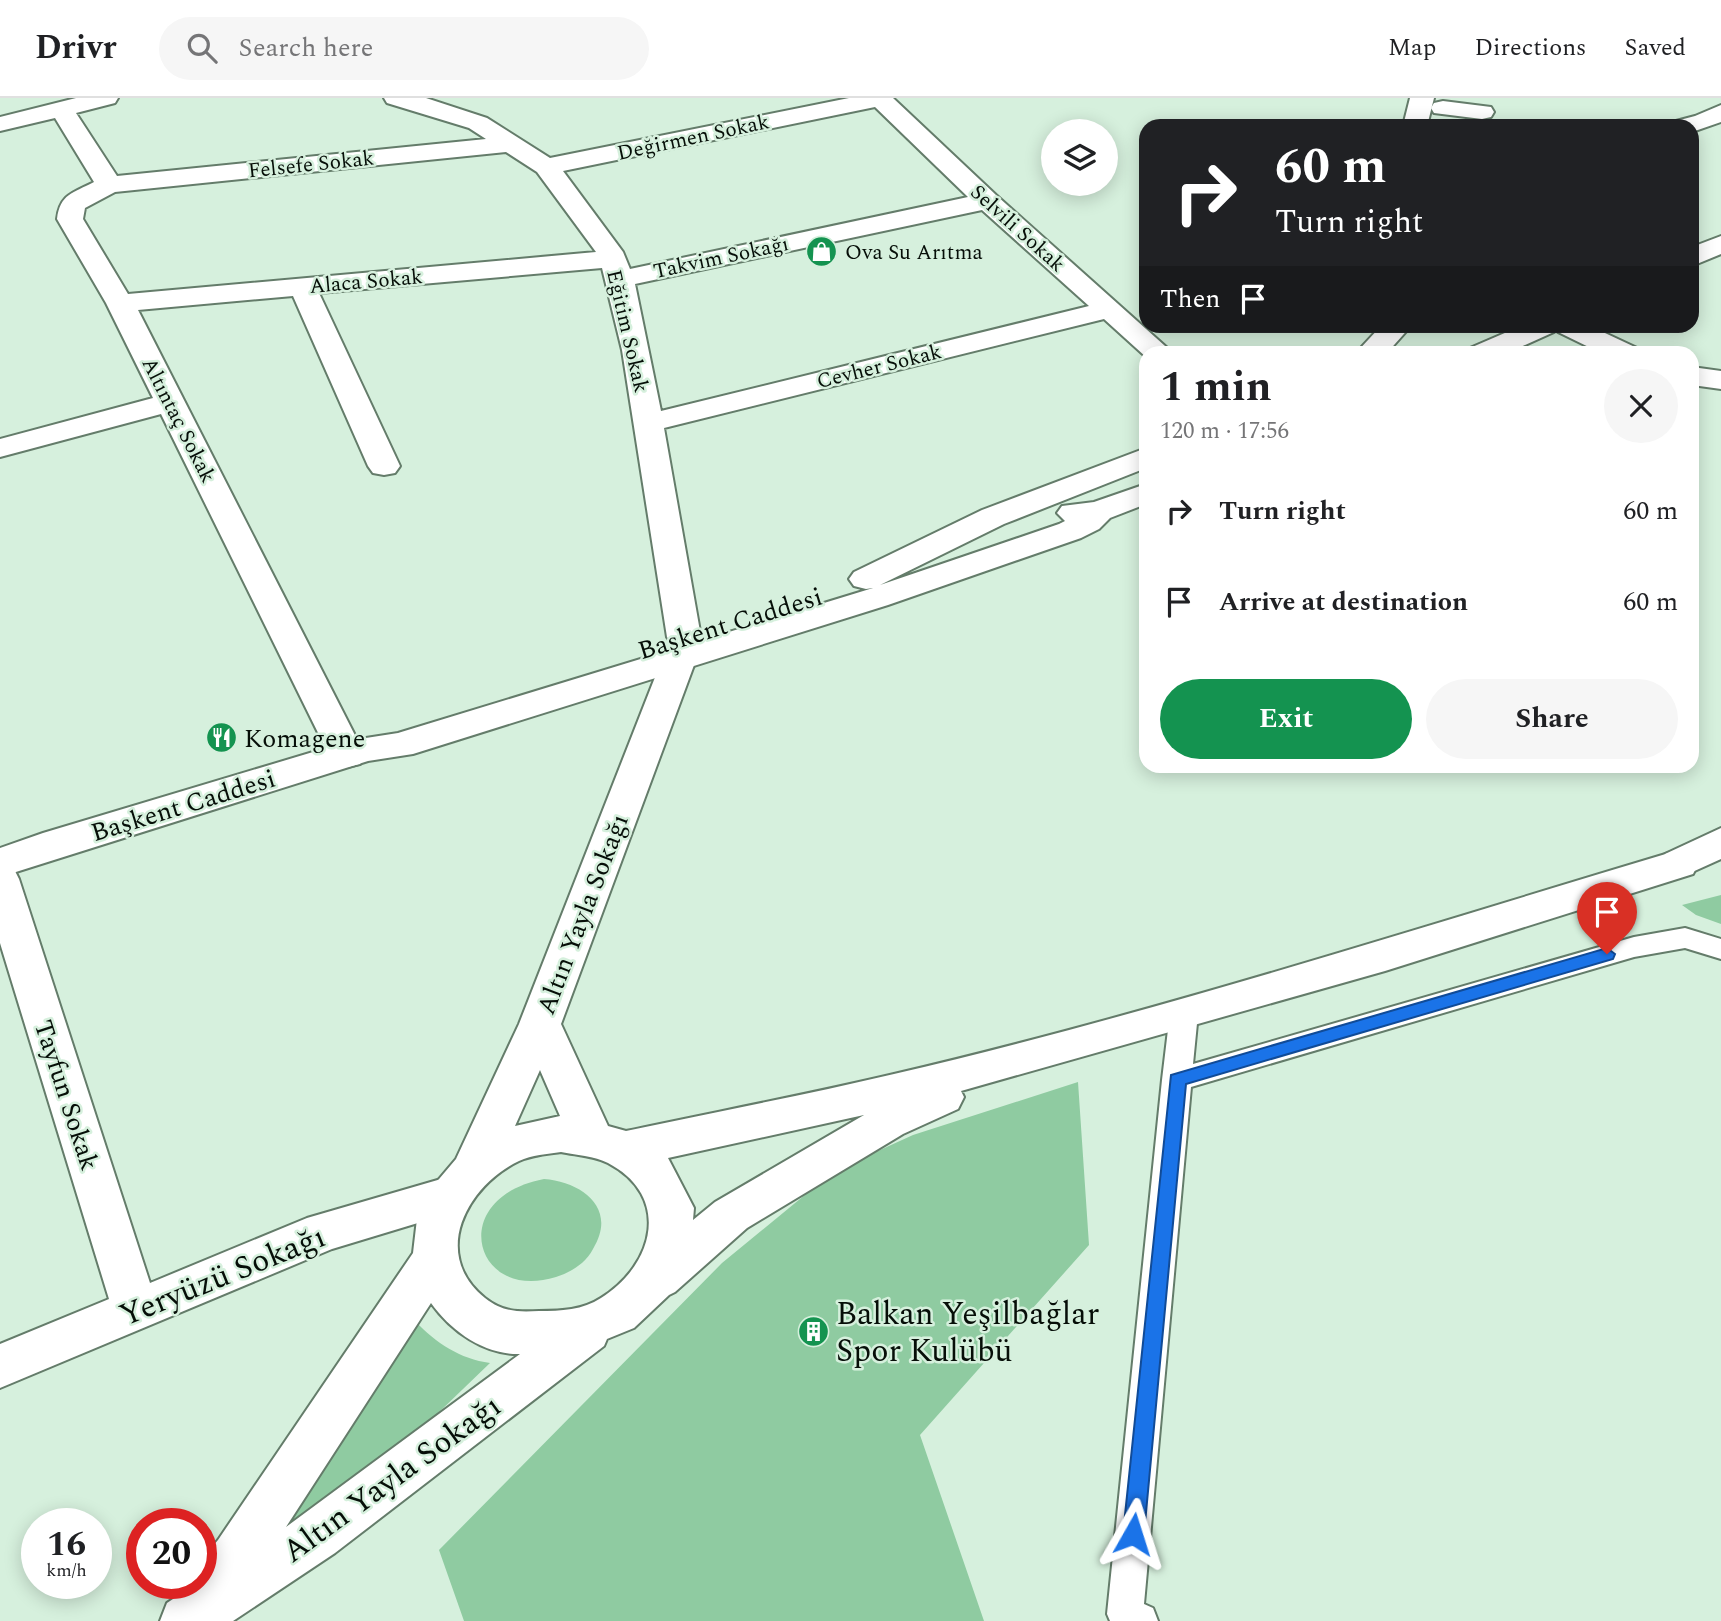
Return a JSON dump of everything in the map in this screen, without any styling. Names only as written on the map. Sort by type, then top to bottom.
[{"type":"street","points":[[0,124],[106,98]]},
{"type":"street","name":"Eğitim Sokak","points":[[396,98],[478,123],[546,167],[575,202],[616,269],[636,350],[682,647]]},
{"type":"street","name":"Değirmen Sokak","points":[[546,167],[880,99]]},
{"type":"street","name":"Selvili Sokak","points":[[880,99],[987,201],[1151,346]]},
{"type":"street","points":[[1437,108],[1482,112]]},
{"type":"street","points":[[62,109],[109,185]]},
{"type":"street","points":[[1699,123],[1721,112]]},
{"type":"street","name":"Felsefe Sokak","points":[[109,185],[513,144]]},
{"type":"street","name":"Altıntaç Sokak","points":[[109,185],[72,204],[70,219],[120,303],[357,752]]},
{"type":"street","name":"Takvim Sokağı","points":[[616,269],[987,201]]},
{"type":"street","points":[[1699,255],[1721,244]]},
{"type":"street","name":"Alaca Sokak","points":[[120,303],[302,286],[616,269]]},
{"type":"street","points":[[302,286],[384,466]]},
{"type":"street","name":"Cevher Sokak","points":[[648,423],[1110,309]]},
{"type":"street","points":[[1377,346],[1390,333]]},
{"type":"street","points":[[1498,346],[1528,333]]},
{"type":"street","points":[[1583,333],[1610,346]]},
{"type":"street","points":[[1699,377],[1721,380]]},
{"type":"street","points":[[0,448],[171,402]]},
{"type":"street","points":[[858,583],[993,517],[1139,460]]},
{"type":"street","name":"Başkent Caddesi","points":[[0,863],[57,843],[357,752],[400,745],[1055,516],[1099,511],[1139,496]]},
{"type":"street","name":"Başkent Caddesi","points":[[682,647],[864,602],[1070,531],[1088,522],[1099,511]]},
{"type":"street","name":"Altın Yayla Sokağı","points":[[461,1182],[540,1024],[682,647]]},
{"type":"street","points":[[1041,1054],[888,1122],[731,1215],[627,1308],[592,1328],[549,1337],[508,1333],[472,1317],[446,1291],[434,1259],[436,1226],[461,1182],[500,1150],[529,1139],[561,1134],[609,1142],[881,1094],[1041,1054],[1385,956],[1679,864],[1721,842]]},
{"type":"street","points":[[1679,864],[1721,870]]},
{"type":"street","name":"Tayfun Sokak","points":[[0,879],[135,1309]]},
{"type":"street","points":[[540,1024],[609,1142],[651,1168],[667,1193],[673,1222],[669,1252],[653,1282]]},
{"type":"street","name":"Yeryüzü Sokağı","points":[[0,1366],[323,1231],[461,1182]]},
{"type":"street","name":"Altın Yayla Sokağı","points":[[185,1621],[236,1558],[434,1259]]},
{"type":"street","name":"Altın Yayla Sokağı","points":[[185,1621],[317,1536],[592,1328]]},
{"type":"lane","points":[[1177,1080],[1634,947],[1685,938],[1721,949]]},
{"type":"lane","points":[[1126,1619],[1184,1013]]},
{"type":"green space","points":[[1721,895],[1721,924],[1696,915],[1682,905]]},
{"type":"green space","points":[[1078,1082],[1089,1245],[920,1435],[984,1621],[464,1621],[439,1550],[722,1263],[834,1171],[913,1135]]},
{"type":"green space","points":[[544,1179],[571,1185],[592,1200],[599,1210],[600,1234],[586,1259],[567,1273],[528,1281],[506,1275],[490,1262],[482,1245],[483,1225],[493,1206],[513,1190]]},
{"type":"green space","points":[[415,1321],[449,1349],[490,1363],[436,1415],[382,1458],[247,1554]]},
{"type":"place","name":"Ova Su Arıtma","points":[[822,252]]},
{"type":"place","name":"Komagene","points":[[221,738]]},
{"type":"place","name":"Balkan Yeşilbağlar Spor Kulübü","points":[[813,1331]]},
{"type":"route","points":[[1133,1534],[1177,1080],[1607,954]]}]
